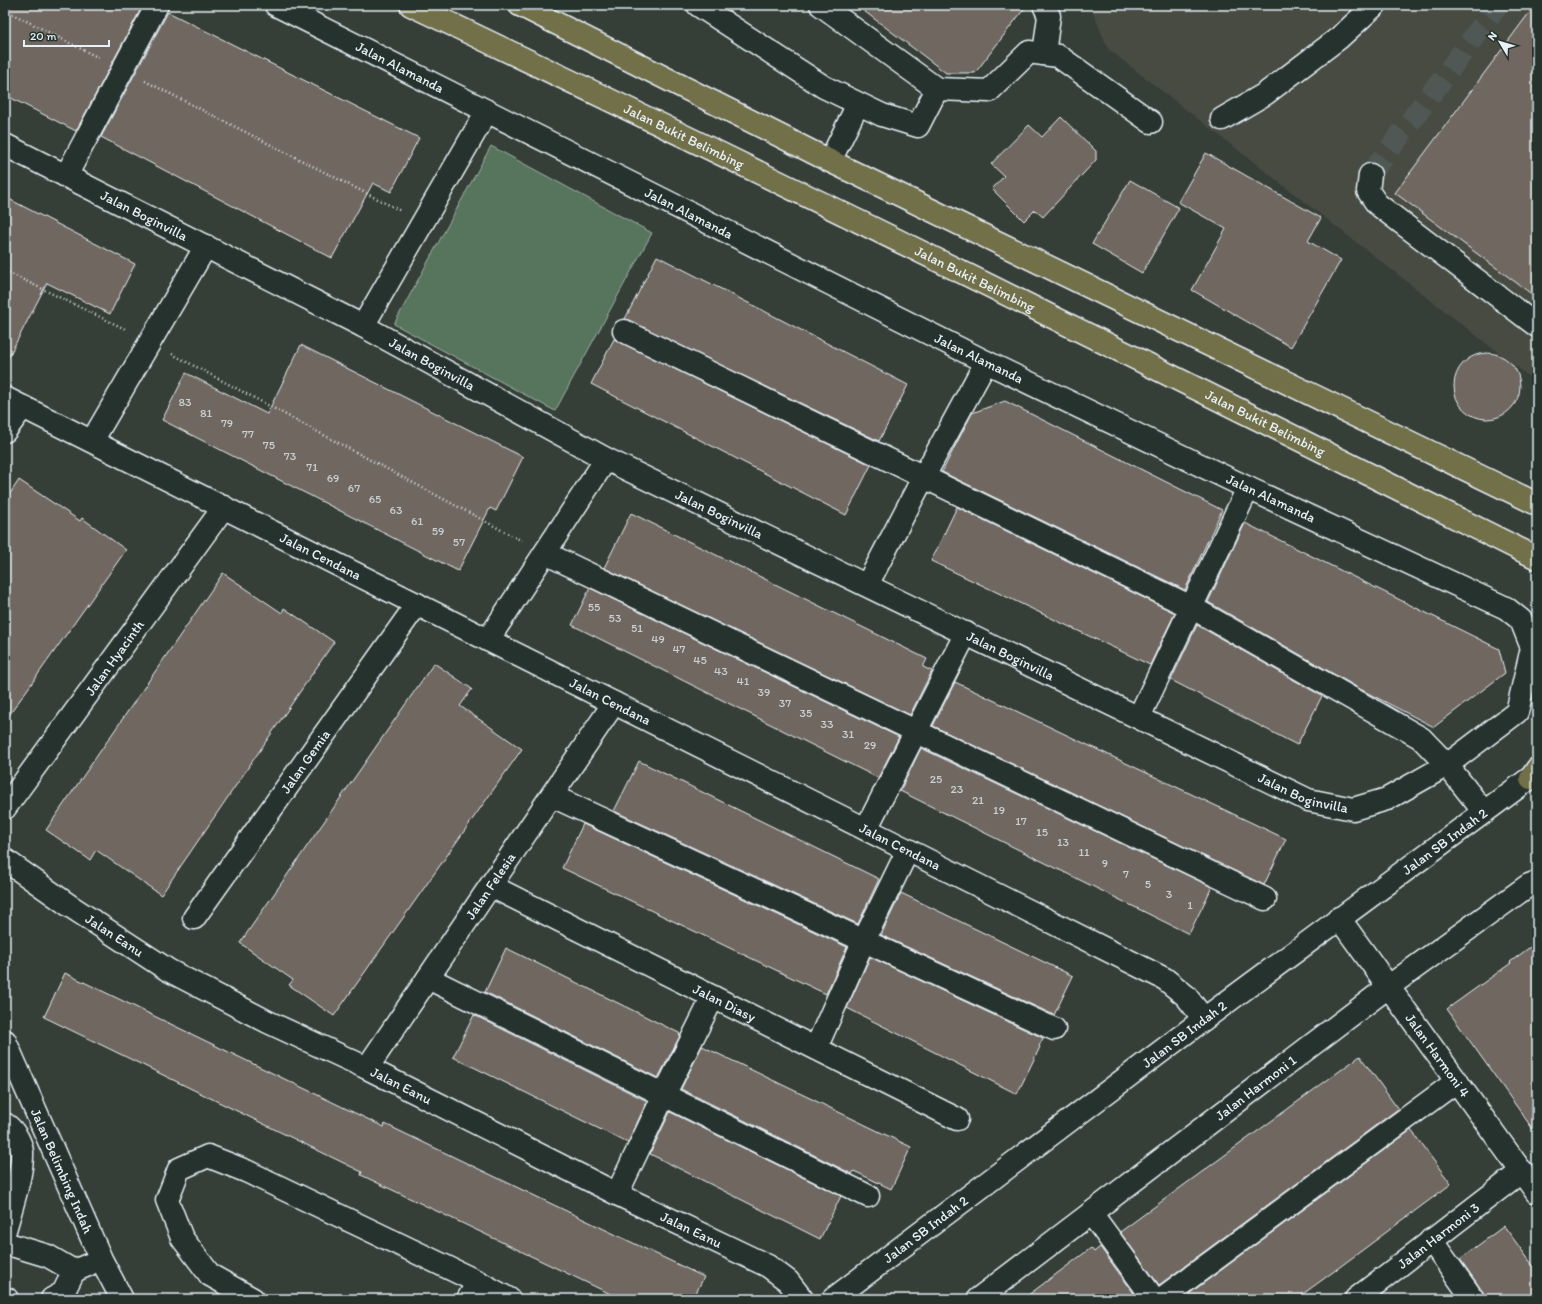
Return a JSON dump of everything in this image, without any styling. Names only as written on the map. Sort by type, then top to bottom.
[{"type":"main road","name":"Jalan Bukit Belimbing","points":[[411,5],[612,100],[1537,558]]},
{"type":"main road","points":[[520,5],[830,161],[1537,504]]},
{"type":"street","points":[[66,176],[157,5]]},
{"type":"street","name":"Jalan Alamanda","points":[[276,5],[986,362],[1248,488],[1506,608],[1521,620],[1532,648],[1517,712],[1447,765]]},
{"type":"street","points":[[698,5],[824,87],[882,115],[918,126],[937,89]]},
{"type":"street","points":[[821,5],[937,89],[989,91],[1029,52],[1058,56],[1151,122]]},
{"type":"street","points":[[1044,5],[1049,16],[1044,54]]},
{"type":"street","points":[[1222,119],[1265,94],[1339,38],[1375,5]]},
{"type":"street","points":[[830,161],[858,104]]},
{"type":"street","points":[[363,326],[424,223],[486,111]]},
{"type":"street","name":"Jalan Boginvilla","points":[[5,145],[363,326],[606,459],[1308,800],[1353,809],[1387,799],[1447,765]]},
{"type":"street","points":[[1370,175],[1368,190],[1377,204],[1537,326]]},
{"type":"street","points":[[92,442],[206,246]]},
{"type":"street","points":[[624,331],[923,478],[1191,607],[1421,738],[1447,765],[1484,812]]},
{"type":"street","points":[[867,585],[986,362]]},
{"type":"street","points":[[5,431],[14,402]]},
{"type":"street","name":"Jalan Cendana","points":[[14,402],[1165,979],[1186,996],[1204,1018]]},
{"type":"street","points":[[488,640],[606,459]]},
{"type":"street","points":[[1139,717],[1248,488]]},
{"type":"street","name":"Jalan Hyacinth","points":[[5,808],[224,507]]},
{"type":"street","points":[[545,553],[1265,899]]},
{"type":"street","name":"Jalan Gemia","points":[[194,918],[417,604]]},
{"type":"street","points":[[866,829],[966,633]]},
{"type":"street","name":"Jalan Felesia","points":[[367,1068],[614,703]]},
{"type":"street","name":"Jalan SB Indah 2","points":[[833,1299],[1204,1018],[1535,773]]},
{"type":"street","points":[[552,796],[1054,1029]]},
{"type":"street","points":[[816,1048],[864,940],[908,850]]},
{"type":"street","name":"Jalan Eanu","points":[[5,860],[70,906],[168,970],[268,1022],[367,1068],[617,1194],[768,1266],[788,1281],[802,1299]]},
{"type":"street","name":"Jalan Harmoni 1","points":[[978,1299],[1388,987],[1529,884],[1537,882]]},
{"type":"street","name":"Jalan Diasy","points":[[491,886],[957,1119]]},
{"type":"street","name":"Jalan Harmoni 4","points":[[1339,918],[1537,1193]]},
{"type":"street","points":[[428,978],[868,1196]]},
{"type":"street","points":[[617,1194],[713,997]]},
{"type":"street","name":"Jalan Belimbing Indah","points":[[5,1041],[101,1259],[122,1299]]},
{"type":"street","points":[[1161,1299],[1457,1081]]},
{"type":"street","points":[[5,1124],[13,1129],[22,1151],[18,1184],[5,1230]]},
{"type":"street","points":[[253,1299],[210,1275],[182,1238],[167,1200],[179,1169],[208,1156],[246,1171],[473,1290],[509,1299]]},
{"type":"street","name":"Jalan Harmoni 3","points":[[1356,1299],[1431,1240],[1522,1172]]},
{"type":"street","points":[[1091,1213],[1154,1299]]},
{"type":"street","points":[[1431,1240],[1473,1299]]},
{"type":"street","points":[[5,1243],[48,1256],[74,1271]]},
{"type":"street","points":[[52,1299],[63,1293],[74,1271],[101,1259]]},
{"type":"path","points":[[5,10],[424,223]]},
{"type":"path","points":[[5,271],[150,342],[545,553]]},
{"type":"shaded area","points":[[1090,5],[1537,5],[1537,383],[1108,49]]},
{"type":"green space","points":[[491,146],[652,233],[555,411],[394,324]]},
{"type":"building","points":[[5,5],[143,5],[76,131],[5,95]]},
{"type":"building","points":[[856,5],[1027,5],[975,73],[946,73]]},
{"type":"building","points":[[1535,5],[1537,5],[1537,298],[1395,193]]},
{"type":"building","points":[[168,12],[419,138],[391,192],[373,183],[332,258],[101,137]]},
{"type":"building","points":[[1061,117],[1096,151],[1096,160],[1043,217],[1035,210],[1024,221],[992,189],[1004,176],[991,164],[1029,125],[1042,137]]},
{"type":"building","points":[[1206,153],[1321,218],[1308,241],[1341,260],[1291,347],[1192,290],[1226,229],[1178,202]]},
{"type":"building","points":[[1130,180],[1179,208],[1142,273],[1092,244]]},
{"type":"building","points":[[5,197],[135,264],[110,314],[47,283],[5,364]]},
{"type":"building","points":[[657,256],[908,385],[879,441],[625,319]]},
{"type":"building","points":[[614,339],[871,465],[846,515],[591,384]]},
{"type":"building","points":[[301,345],[523,457],[496,511],[490,508],[458,571],[162,420],[186,373],[267,414]]},
{"type":"building","points":[[1481,353],[1493,353],[1500,355],[1511,362],[1518,373],[1520,386],[1518,399],[1511,410],[1500,417],[1493,419],[1481,419],[1474,417],[1463,410],[1456,399],[1454,392],[1454,380],[1456,373],[1463,362],[1474,355]]},
{"type":"building","points":[[1005,401],[1222,510],[1185,590],[942,472],[972,413]]},
{"type":"building","points":[[19,480],[80,521],[82,518],[126,550],[5,721],[5,501]]},
{"type":"building","points":[[957,507],[1175,613],[1150,665],[931,561]]},
{"type":"building","points":[[631,513],[927,659],[923,667],[932,671],[910,715],[604,568]]},
{"type":"building","points":[[1245,523],[1499,649],[1505,673],[1434,727],[1360,689],[1208,602]]},
{"type":"building","points":[[223,573],[282,613],[284,608],[334,642],[161,895],[96,850],[90,860],[46,830]]},
{"type":"building","points":[[590,588],[899,737],[878,778],[572,625]]},
{"type":"building","points":[[1197,625],[1322,696],[1297,745],[1171,680]]},
{"type":"building","points":[[434,663],[472,689],[460,706],[522,749],[334,1016],[289,985],[293,980],[240,943]]},
{"type":"building","points":[[955,682],[1286,839],[1264,885],[933,726]]},
{"type":"building","points":[[921,748],[1212,887],[1189,934],[900,791]]},
{"type":"building","points":[[639,761],[879,879],[858,924],[614,811]]},
{"type":"building","points":[[583,824],[847,947],[826,994],[562,868]]},
{"type":"building","points":[[901,893],[1073,976],[1054,1015],[881,935]]},
{"type":"building","points":[[1537,942],[1537,1135],[1447,1009],[1511,963],[1510,962]]},
{"type":"building","points":[[506,948],[679,1033],[680,1036],[658,1078],[485,992]]},
{"type":"building","points":[[870,957],[1043,1038],[1017,1094],[847,1008]]},
{"type":"building","points":[[65,973],[384,1127],[385,1124],[704,1277],[693,1299],[621,1299],[361,1175],[362,1172],[44,1017]]},
{"type":"building","points":[[474,1015],[647,1101],[628,1143],[453,1057]]},
{"type":"building","points":[[702,1046],[911,1147],[891,1189],[854,1171],[852,1174],[681,1089]]},
{"type":"building","points":[[1360,1056],[1398,1109],[1159,1285],[1120,1232]]},
{"type":"building","points":[[670,1112],[841,1196],[820,1239],[650,1154]]},
{"type":"building","points":[[1411,1130],[1451,1184],[1329,1275],[1296,1299],[1182,1299]]},
{"type":"building","points":[[1504,1226],[1537,1271],[1537,1299],[1485,1299],[1483,1292],[1460,1259]]},
{"type":"building","points":[[1100,1247],[1138,1299],[1023,1299],[1091,1248],[1094,1252]]},
{"type":"tunnel","points":[[1370,175],[1498,5]]}]
